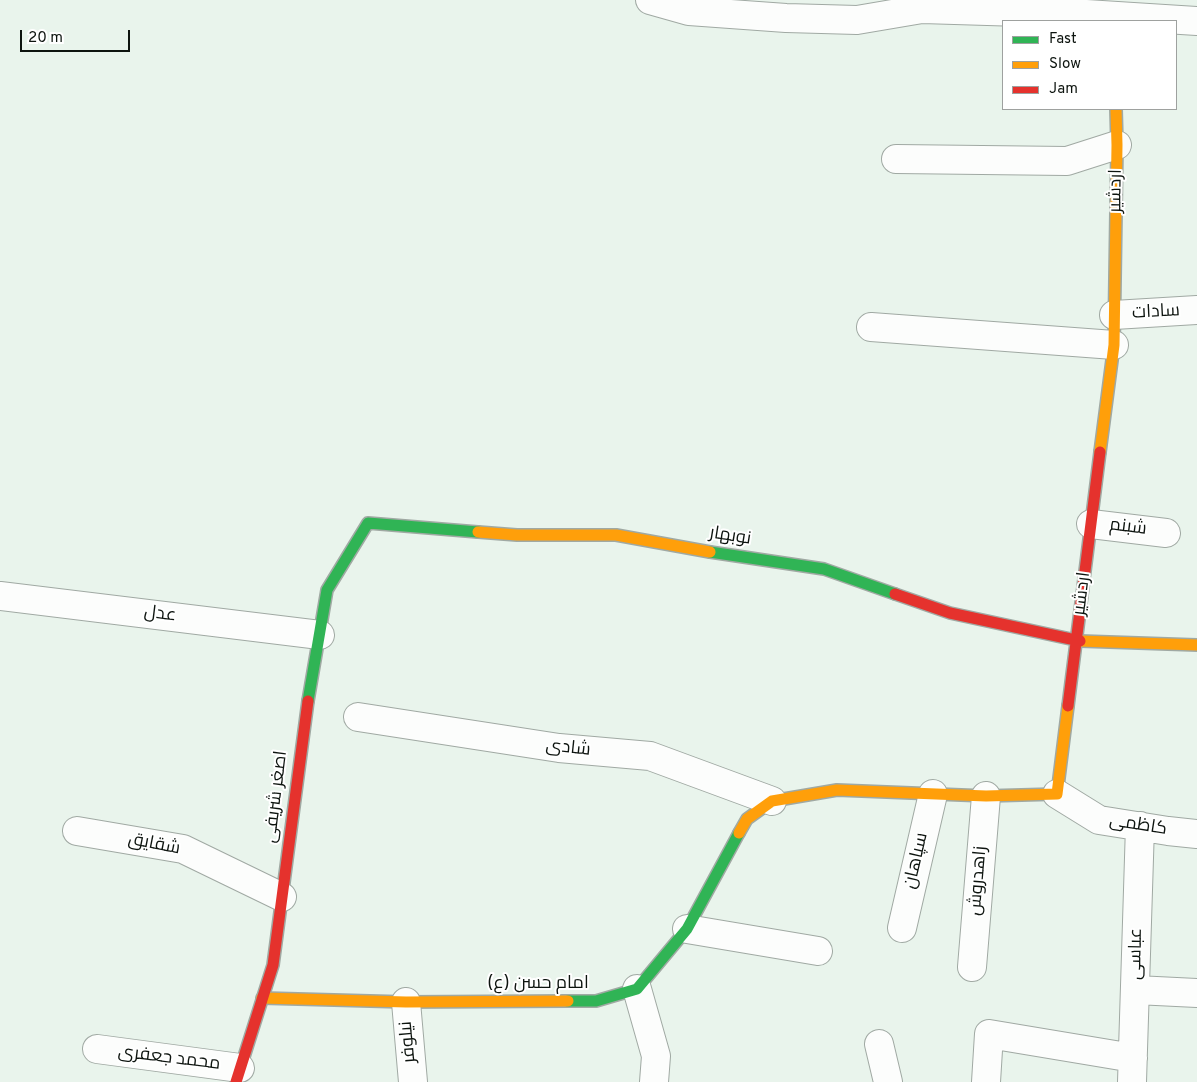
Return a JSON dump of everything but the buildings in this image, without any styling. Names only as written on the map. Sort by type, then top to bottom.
[{"type":"street","points":[[650,0],[689,10],[786,18],[857,20],[922,9],[1154,20]]},
{"type":"street","points":[[1177,21],[1197,21]]},
{"type":"street","name":"اردشیر","points":[[1057,794],[1114,345],[1116,110]]},
{"type":"street","points":[[896,159],[1068,161],[1117,145]]},
{"type":"street","name":"سادات","points":[[1114,315],[1197,310]]},
{"type":"street","points":[[871,326],[1114,345]]},
{"type":"street","name":"اصغر شریفی","points":[[238,1075],[273,965],[305,716],[327,590],[368,523]]},
{"type":"street","name":"نوبهار","points":[[368,523],[517,535],[616,535],[708,552],[824,569],[950,613],[1077,640],[1197,645]]},
{"type":"street","name":"شبنم","points":[[1091,524],[1166,533]]},
{"type":"street","name":"عدل","points":[[0,596],[320,635]]},
{"type":"street","name":"شادی","points":[[358,717],[559,748],[650,756],[772,801]]},
{"type":"street","points":[[654,1082],[656,1056],[637,989],[687,929],[747,819],[772,801],[837,790],[986,796],[1057,794]]},
{"type":"street","name":"سپاهان","points":[[902,928],[933,794]]},
{"type":"street","name":"کاظمی","points":[[1057,794],[1099,820],[1197,834]]},
{"type":"street","name":"زاهدروش","points":[[972,966],[986,796]]},
{"type":"street","name":"عباسی","points":[[1133,1070],[1140,826]]},
{"type":"street","name":"شقایق","points":[[77,831],[184,849],[282,897]]},
{"type":"street","points":[[687,929],[818,952]]},
{"type":"street","name":"امام حسن (ع)","points":[[262,998],[406,1002],[596,1001],[637,989]]},
{"type":"street","points":[[1136,990],[1197,993]]},
{"type":"street","name":"نیلوفر","points":[[406,1002],[413,1082]]},
{"type":"street","points":[[986,1082],[989,1034],[1133,1070]]},
{"type":"street","points":[[879,1044],[888,1082]]},
{"type":"street","name":"محمد جعفری","points":[[97,1049],[238,1075]]},
{"type":"traffic: fast","points":[[308,701],[327,590],[368,523],[478,532]]},
{"type":"traffic: fast","points":[[710,552],[824,569],[895,594]]},
{"type":"traffic: fast","points":[[568,1001],[596,1001],[637,989],[687,929],[739,833]]},
{"type":"traffic: slow","points":[[1100,452],[1114,345],[1116,110]]},
{"type":"traffic: slow","points":[[478,532],[517,535],[616,535],[710,552]]},
{"type":"traffic: slow","points":[[1080,641],[1197,645]]},
{"type":"traffic: slow","points":[[739,833],[747,819],[772,801],[837,790],[986,796],[1057,794],[1068,706]]},
{"type":"traffic: slow","points":[[262,998],[406,1002],[568,1001]]},
{"type":"traffic: jam","points":[[1068,706],[1100,452]]},
{"type":"traffic: jam","points":[[895,594],[950,613],[1080,641]]},
{"type":"traffic: jam","points":[[236,1082],[273,965],[308,701]]}]
